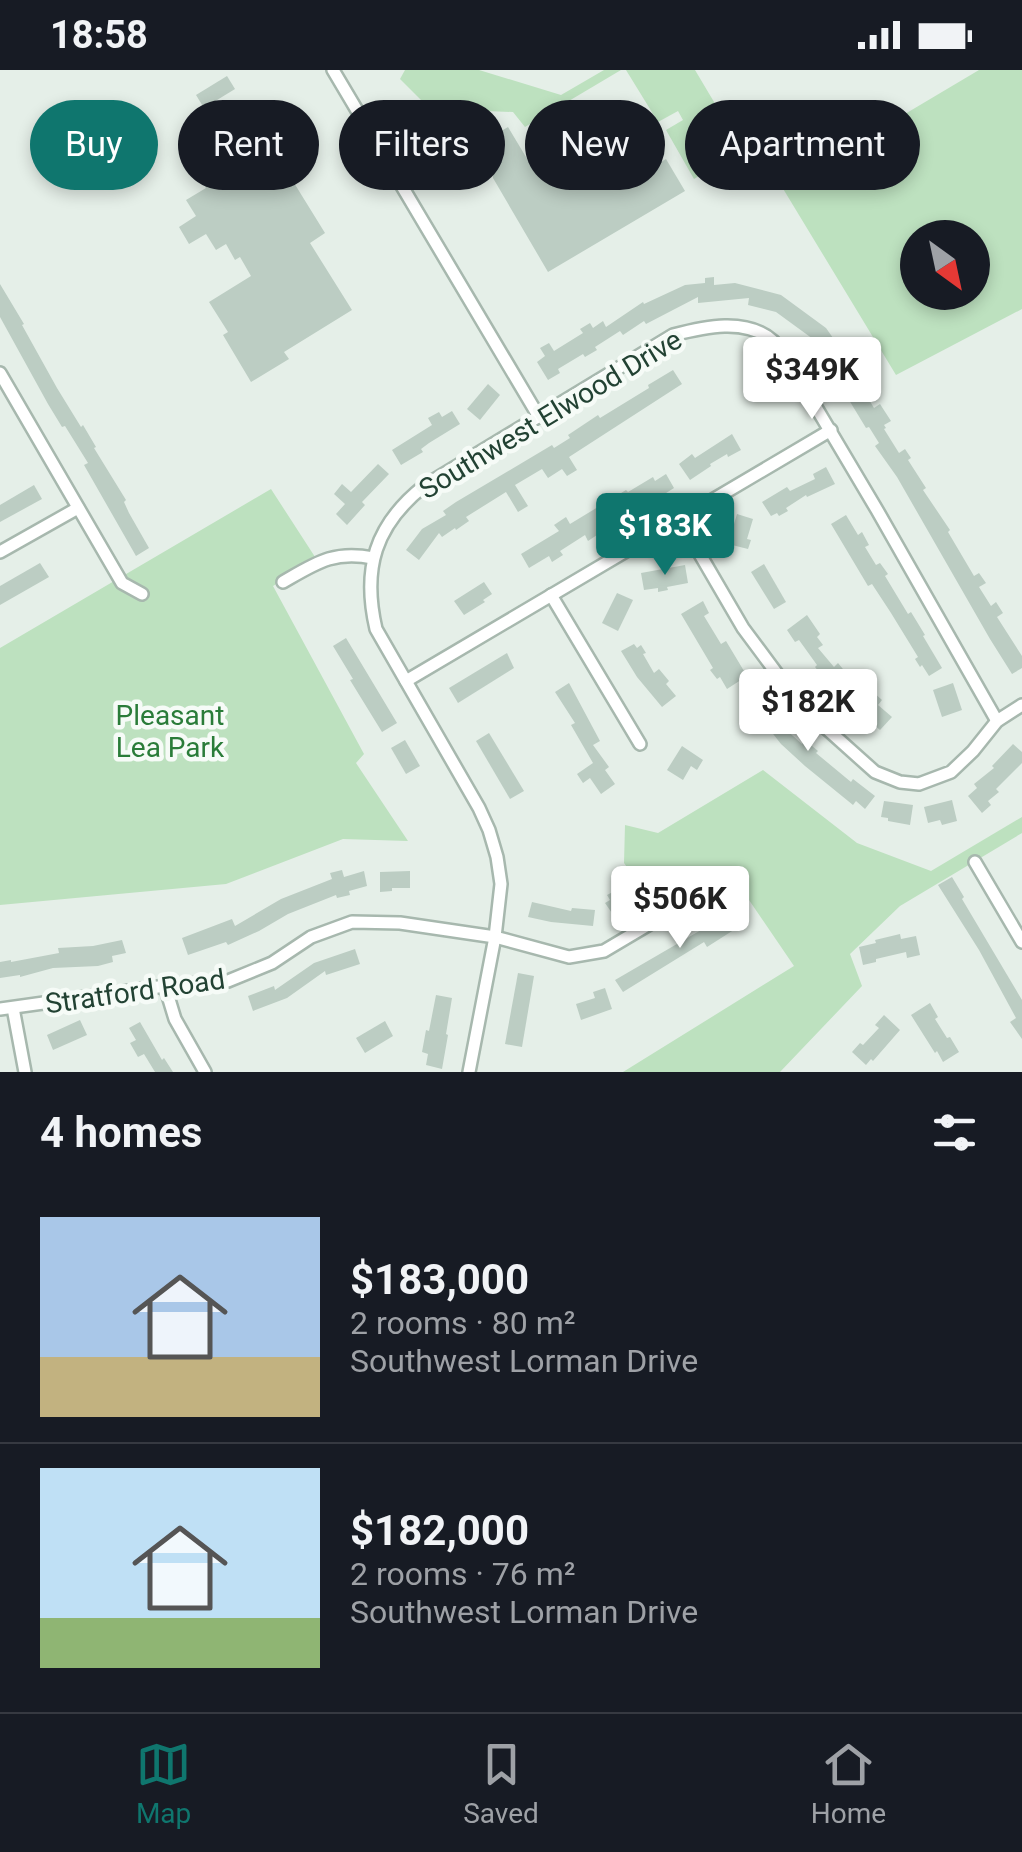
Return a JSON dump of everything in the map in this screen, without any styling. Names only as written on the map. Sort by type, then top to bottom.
[{"type":"street","points":[[333,70],[540,417]]},
{"type":"street","name":"Southwest Elwood Drive","points":[[373,558],[382,532],[408,499],[424,486],[673,335],[706,326],[748,328],[771,340],[788,360],[997,721]]},
{"type":"street","points":[[0,373],[122,582],[142,594]]},
{"type":"street","points":[[406,681],[831,430]]},
{"type":"street","points":[[0,552],[78,508]]},
{"type":"street","points":[[680,520],[743,628],[778,676],[827,729],[875,772],[900,782],[919,784],[951,772],[997,721],[1022,705]]},
{"type":"street","points":[[284,582],[322,560],[354,554],[373,558],[369,601],[376,629],[489,830],[500,884],[495,937],[468,1072]]},
{"type":"street","points":[[551,595],[640,744]]},
{"type":"street","points":[[974,862],[1022,942]]},
{"type":"street","name":"Stratford Road","points":[[7,1008],[228,981],[272,963],[311,936],[352,922],[400,923],[495,937],[568,957],[604,951],[662,916]]},
{"type":"street","points":[[165,986],[175,1018],[205,1072]]},
{"type":"street","points":[[7,1008],[25,1072]]},
{"type":"green space","points":[[405,70],[479,70],[561,95],[604,70],[621,70],[570,100],[525,100],[525,127],[513,112],[505,112],[505,100],[421,100],[400,79]]},
{"type":"green space","points":[[626,70],[695,70],[713,100],[685,100],[685,163],[666,130],[683,120],[678,111],[665,118],[665,100],[644,100]]},
{"type":"green space","points":[[979,70],[1022,70],[1022,309],[896,375],[784,190],[920,190],[920,105]]},
{"type":"green space","name":"Pleasant Lea Park","points":[[271,489],[317,560],[273,586],[364,754],[356,763],[408,841],[343,839],[226,884],[0,905],[0,648]]},
{"type":"green space","points":[[763,770],[857,843],[931,871],[1022,817],[1022,833],[900,906],[850,954],[862,986],[780,1072],[623,1072],[794,966],[749,900],[652,902],[624,863],[625,825],[658,833]]},
{"type":"building","points":[[227,76],[235,89],[217,100],[199,100],[196,95]]},
{"type":"building","points":[[508,127],[525,155],[525,190],[665,190],[666,159],[685,191],[548,272],[500,190],[505,190]]},
{"type":"building","points":[[203,190],[298,190],[325,233],[310,243],[352,310],[284,352],[289,359],[251,382],[209,302],[251,276],[240,257],[235,260],[226,244],[216,250],[206,234],[189,244],[179,227],[196,216],[186,200]]},
{"type":"building","points":[[714,277],[714,285],[735,283],[781,295],[826,328],[874,408],[880,404],[891,421],[884,429],[899,453],[905,449],[911,458],[908,460],[926,488],[923,490],[974,576],[979,573],[986,583],[979,587],[991,606],[996,602],[1003,613],[997,617],[1022,656],[1022,668],[1012,674],[990,639],[897,477],[875,446],[879,443],[835,377],[838,375],[813,339],[776,312],[748,305],[749,298],[698,303],[698,297],[623,335],[620,331],[595,347],[597,350],[558,369],[560,373],[548,380],[537,362],[545,356],[540,348],[549,343],[554,351],[583,333],[580,329],[590,323],[593,328],[603,321],[606,327],[643,302]]},
{"type":"building","points":[[0,284],[57,388],[126,500],[149,548],[136,556],[84,465],[88,463],[48,404],[0,317]]},
{"type":"building","points":[[673,370],[682,384],[569,457],[577,470],[567,476],[562,469],[548,478],[542,469],[515,485],[528,506],[518,512],[506,492],[466,517],[469,521],[456,530],[442,537],[439,533],[419,560],[406,550],[422,529],[446,515],[443,511],[456,502],[552,445],[554,448],[598,415],[600,418]]},
{"type":"building","points":[[488,384],[500,395],[480,420],[467,409]]},
{"type":"building","points":[[452,411],[460,424],[401,465],[392,450],[432,425],[428,418]]},
{"type":"building","points":[[732,434],[741,450],[710,464],[690,480],[679,464]]},
{"type":"building","points":[[378,464],[389,474],[362,502],[365,505],[347,525],[336,514],[345,504],[334,494],[342,484],[351,492]]},
{"type":"building","points":[[826,467],[835,484],[806,495],[779,516],[771,516],[762,502],[787,487],[790,491],[815,479],[813,474]]},
{"type":"building","points":[[666,474],[674,488],[628,517],[624,512],[597,529],[600,533],[588,541],[585,535],[560,551],[563,555],[552,562],[549,556],[529,568],[521,554],[559,531],[554,525],[566,517],[570,524],[626,490]]},
{"type":"building","points":[[34,485],[42,499],[0,522],[0,505]]},
{"type":"building","points":[[737,514],[753,519],[748,549],[728,544]]},
{"type":"building","points":[[846,515],[858,535],[862,532],[869,545],[865,547],[876,565],[880,563],[888,574],[885,576],[908,614],[911,612],[925,635],[942,668],[929,676],[831,524]]},
{"type":"building","points":[[40,563],[49,577],[0,605],[0,586]]},
{"type":"building","points":[[764,564],[786,602],[774,609],[751,572]]},
{"type":"building","points":[[685,565],[688,583],[658,592],[658,588],[644,590],[641,573]]},
{"type":"building","points":[[484,582],[492,594],[464,615],[454,601]]},
{"type":"building","points":[[617,593],[633,600],[618,631],[602,623]]},
{"type":"building","points":[[703,601],[709,613],[704,616],[721,644],[726,641],[747,676],[727,689],[710,670],[713,668],[681,614]]},
{"type":"building","points":[[807,615],[820,634],[817,637],[823,645],[818,648],[834,667],[838,663],[847,674],[854,669],[882,700],[878,705],[892,717],[880,730],[840,690],[836,693],[799,640],[795,642],[787,630]]},
{"type":"building","points":[[346,638],[397,723],[382,732],[333,646]]},
{"type":"building","points":[[634,644],[637,648],[641,645],[654,673],[659,669],[676,696],[662,707],[621,651]]},
{"type":"building","points":[[507,653],[514,668],[458,703],[449,688]]},
{"type":"building","points":[[569,683],[600,741],[593,745],[609,767],[605,770],[615,784],[601,794],[590,778],[583,783],[577,774],[593,763],[571,725],[575,723],[555,692]]},
{"type":"building","points":[[953,683],[962,710],[942,717],[933,690]]},
{"type":"building","points":[[763,693],[788,723],[783,727],[802,744],[805,740],[851,782],[853,779],[875,796],[865,809],[856,801],[853,805],[805,766],[764,726],[747,706]]},
{"type":"building","points":[[489,733],[524,791],[510,799],[476,741]]},
{"type":"building","points":[[405,740],[420,766],[406,774],[391,748]]},
{"type":"building","points":[[1013,744],[1022,752],[1022,763],[996,789],[999,792],[982,813],[968,796],[977,788],[974,784],[994,768]]},
{"type":"building","points":[[682,746],[703,760],[697,770],[691,766],[683,780],[667,770]]},
{"type":"building","points":[[952,800],[957,821],[928,823],[924,807]]},
{"type":"building","points":[[884,801],[913,805],[910,825],[881,817]]},
{"type":"building","points":[[342,870],[344,877],[364,871],[367,886],[288,914],[228,945],[226,942],[188,955],[182,938],[232,919],[235,926],[281,899],[332,879],[330,873]]},
{"type":"building","points":[[410,871],[410,888],[380,892],[380,872]]},
{"type":"building","points":[[952,877],[1022,1000],[1022,1039],[1010,1022],[1016,1018],[979,950],[938,885]]},
{"type":"building","points":[[626,885],[636,903],[614,916],[605,903],[610,900],[607,895]]},
{"type":"building","points":[[532,902],[571,911],[595,910],[593,926],[528,917]]},
{"type":"building","points":[[732,912],[740,926],[707,947],[704,942],[623,992],[615,980]]},
{"type":"building","points":[[900,934],[901,939],[916,936],[920,955],[907,958],[906,952],[863,965],[859,947]]},
{"type":"building","points":[[122,940],[126,953],[112,956],[113,962],[0,978],[0,962],[59,953],[58,948]]},
{"type":"building","points":[[355,949],[360,964],[326,975],[325,971],[287,998],[253,1011],[248,996],[274,986],[275,990],[314,963]]},
{"type":"building","points":[[518,973],[534,976],[522,1047],[505,1044]]},
{"type":"building","points":[[605,988],[612,1009],[581,1020],[576,1004],[595,998],[593,992]]},
{"type":"building","points":[[436,995],[452,998],[442,1069],[426,1065],[428,1054],[422,1052]]},
{"type":"building","points":[[930,1003],[938,1017],[935,1019],[959,1052],[943,1062],[911,1015]]},
{"type":"building","points":[[884,1015],[900,1030],[866,1065],[852,1052],[879,1028],[875,1025]]},
{"type":"building","points":[[80,1020],[87,1035],[53,1050],[47,1035]]},
{"type":"building","points":[[385,1021],[393,1036],[365,1053],[356,1038]]},
{"type":"building","points":[[140,1022],[173,1072],[155,1072],[144,1054],[138,1057],[130,1043],[136,1040],[129,1028]]}]
